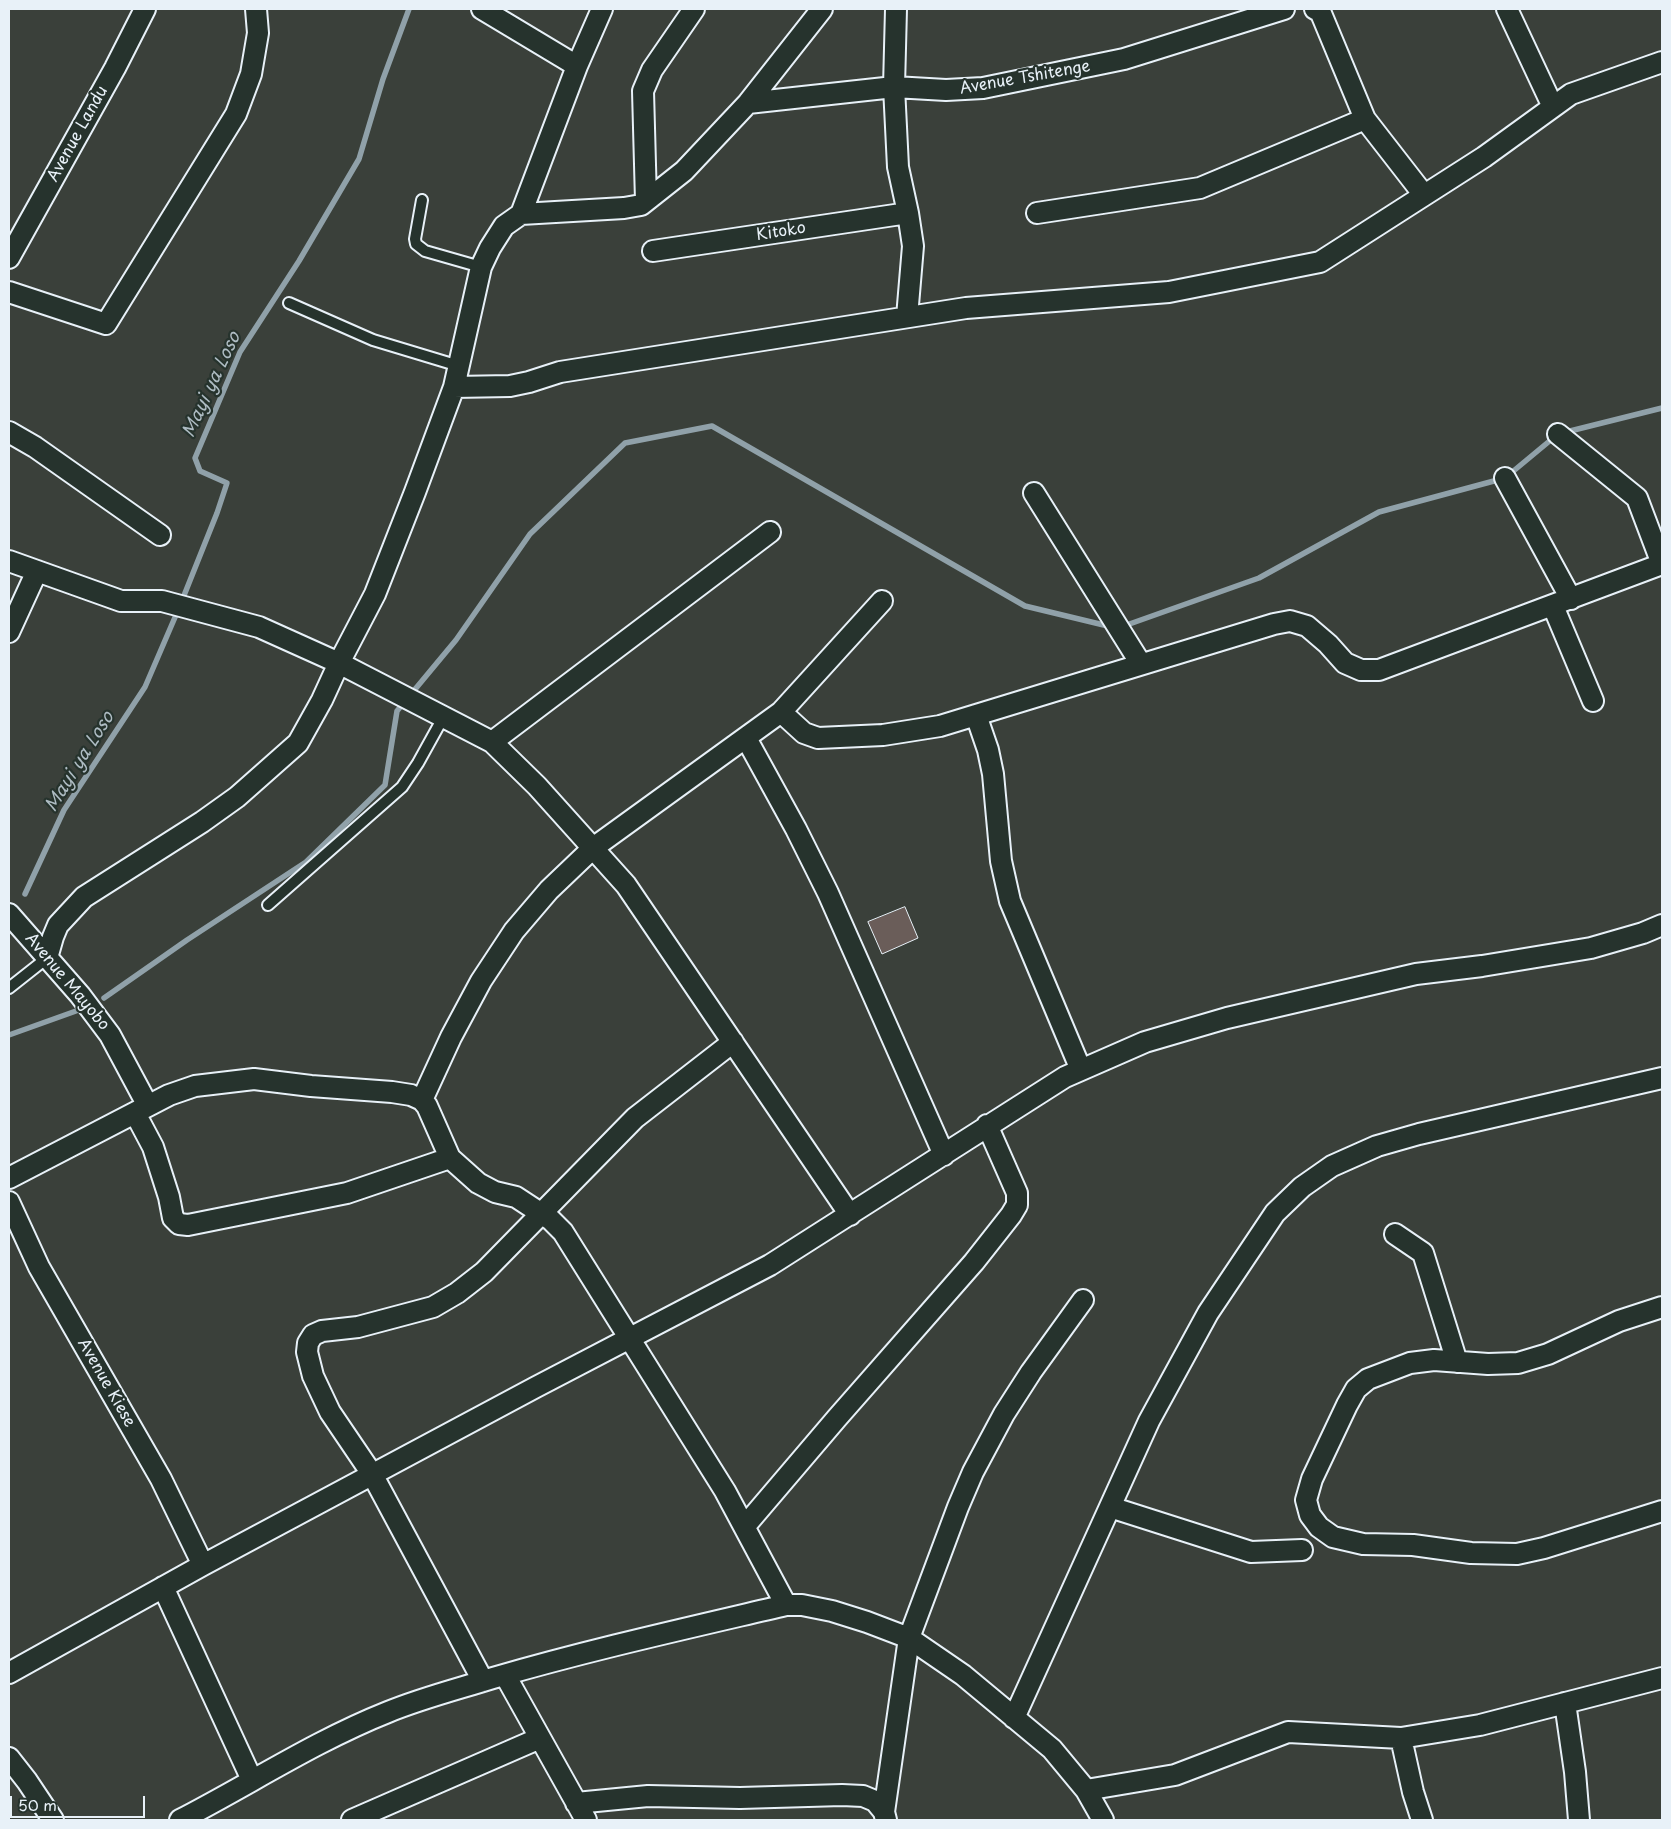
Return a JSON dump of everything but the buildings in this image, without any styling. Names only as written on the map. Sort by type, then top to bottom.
[{"type":"street","name":"Avenue Landu","points":[[9,258],[145,9]]},
{"type":"street","points":[[9,292],[106,324],[236,114],[251,74],[258,32],[256,9]]},
{"type":"street","points":[[482,9],[577,66]]},
{"type":"street","points":[[521,214],[577,66],[602,9]]},
{"type":"street","points":[[646,201],[643,91],[652,70],[694,9]]},
{"type":"street","points":[[47,958],[58,925],[84,897],[202,822],[237,797],[298,743],[322,700],[375,594],[454,387],[481,267],[504,226],[521,214],[624,208],[641,205],[684,171],[748,103],[822,9]]},
{"type":"street","points":[[896,9],[894,87],[898,167],[913,246],[907,317]]},
{"type":"street","points":[[1507,9],[1553,107]]},
{"type":"street","points":[[1318,10],[1365,119],[1424,195]]},
{"type":"street","name":"Avenue Tshitenge","points":[[748,103],[894,87],[946,90],[983,88],[1124,59],[1272,11]]},
{"type":"street","points":[[454,387],[510,386],[560,372],[966,308],[1169,292],[1320,262],[1484,157],[1571,94],[1662,62]]},
{"type":"street","points":[[1037,213],[1200,188],[1365,119]]},
{"type":"street","name":"Kitoko","points":[[653,251],[908,213]]},
{"type":"street","points":[[9,432],[35,447],[160,534]]},
{"type":"street","points":[[781,712],[804,732],[818,738],[882,735],[940,726],[1274,624],[1290,622],[1307,626],[1328,644],[1345,663],[1361,670],[1379,670],[1662,564],[1636,498],[1558,434]]},
{"type":"street","points":[[1505,478],[1562,602],[1593,701]]},
{"type":"street","points":[[1034,493],[1141,664]]},
{"type":"street","points":[[492,742],[770,532]]},
{"type":"street","points":[[9,561],[121,602],[162,600],[259,627],[339,663],[492,742],[537,786],[626,885],[850,1216]]},
{"type":"street","points":[[9,632],[37,571]]},
{"type":"street","points":[[422,1100],[480,981],[514,930],[549,890],[593,848],[781,712],[882,602]]},
{"type":"street","points":[[976,715],[988,750],[993,774],[1001,861],[1010,901],[1081,1070]]},
{"type":"street","points":[[746,738],[796,829],[828,893],[944,1155]]},
{"type":"street","name":"Avenue Mayobo","points":[[9,914],[80,995],[110,1035],[141,1110],[169,1197],[173,1218],[179,1224],[188,1225],[347,1193],[450,1158]]},
{"type":"street","points":[[9,1674],[163,1587],[372,1474],[770,1265],[850,1216],[988,1125],[1064,1078],[1081,1070],[1144,1042],[1227,1018],[1416,974],[1482,966],[1591,948],[1643,933],[1662,925]]},
{"type":"street","points":[[483,1681],[372,1474],[330,1412],[313,1376],[307,1352],[308,1343],[313,1335],[322,1331],[358,1327],[402,1316],[445,1301],[484,1272],[540,1212],[635,1118],[733,1042]]},
{"type":"street","points":[[1014,1718],[1149,1421],[1208,1313],[1275,1213],[1302,1186],[1332,1166],[1377,1146],[1428,1132],[1662,1078]]},
{"type":"street","points":[[9,1178],[169,1095],[195,1086],[254,1079],[311,1086],[392,1092],[411,1095],[422,1100],[428,1106],[450,1158],[478,1183],[495,1192],[516,1197],[551,1220],[563,1232],[726,1491],[786,1605]]},
{"type":"street","points":[[745,1526],[974,1262],[1011,1215],[1017,1205],[1016,1193],[988,1125]]},
{"type":"street","name":"Avenue Kiese","points":[[9,1202],[39,1267],[156,1471],[203,1565]]},
{"type":"street","points":[[1396,1234],[1423,1253],[1457,1362]]},
{"type":"street","points":[[885,1816],[909,1638],[973,1472],[1008,1407],[1082,1300]]},
{"type":"street","points":[[1662,1307],[1618,1321],[1548,1354],[1518,1363],[1488,1364],[1434,1360],[1410,1363],[1381,1372],[1368,1379],[1356,1389],[1312,1480],[1306,1500],[1310,1515],[1319,1527],[1332,1537],[1362,1544],[1413,1546],[1471,1553],[1517,1554],[1544,1548],[1662,1510]]},
{"type":"street","points":[[1110,1507],[1251,1552],[1302,1550]]},
{"type":"street","points":[[163,1587],[252,1780]]},
{"type":"street","points":[[180,1820],[338,1734],[389,1712],[449,1691],[540,1664],[786,1605],[802,1605],[832,1611],[909,1638],[964,1675],[1052,1750],[1086,1790],[1103,1820]]},
{"type":"street","points":[[504,1675],[581,1812],[648,1796],[740,1798],[842,1794],[863,1796],[875,1801],[885,1816]]},
{"type":"street","points":[[1086,1790],[1175,1776],[1288,1732],[1401,1738],[1480,1725],[1662,1678]]},
{"type":"street","points":[[1564,1703],[1575,1772],[1580,1820]]},
{"type":"street","points":[[352,1820],[540,1738]]},
{"type":"street","points":[[1401,1738],[1413,1792],[1422,1820]]},
{"type":"street","points":[[9,1758],[53,1820]]},
{"type":"lane","points":[[422,200],[415,239],[416,244],[425,250],[481,267]]},
{"type":"lane","points":[[289,303],[373,340],[459,366]]},
{"type":"lane","points":[[268,906],[402,787],[418,763],[444,716]]},
{"type":"lane","points":[[9,988],[47,958]]},
{"type":"waterway","name":"Mayi ya Loso","points":[[25,894],[64,810],[145,687],[179,608],[227,483],[200,471],[195,458],[240,352],[299,261],[359,159],[383,79],[409,9]]},
{"type":"waterway","points":[[1121,627],[1259,578],[1379,512],[1505,478],[1558,434],[1662,408]]},
{"type":"waterway","points":[[104,998],[187,940],[306,862],[385,785],[397,711],[456,640],[530,534],[625,443],[712,426],[1025,606],[1112,627]]},
{"type":"waterway","points":[[9,1035],[76,1011]]}]
